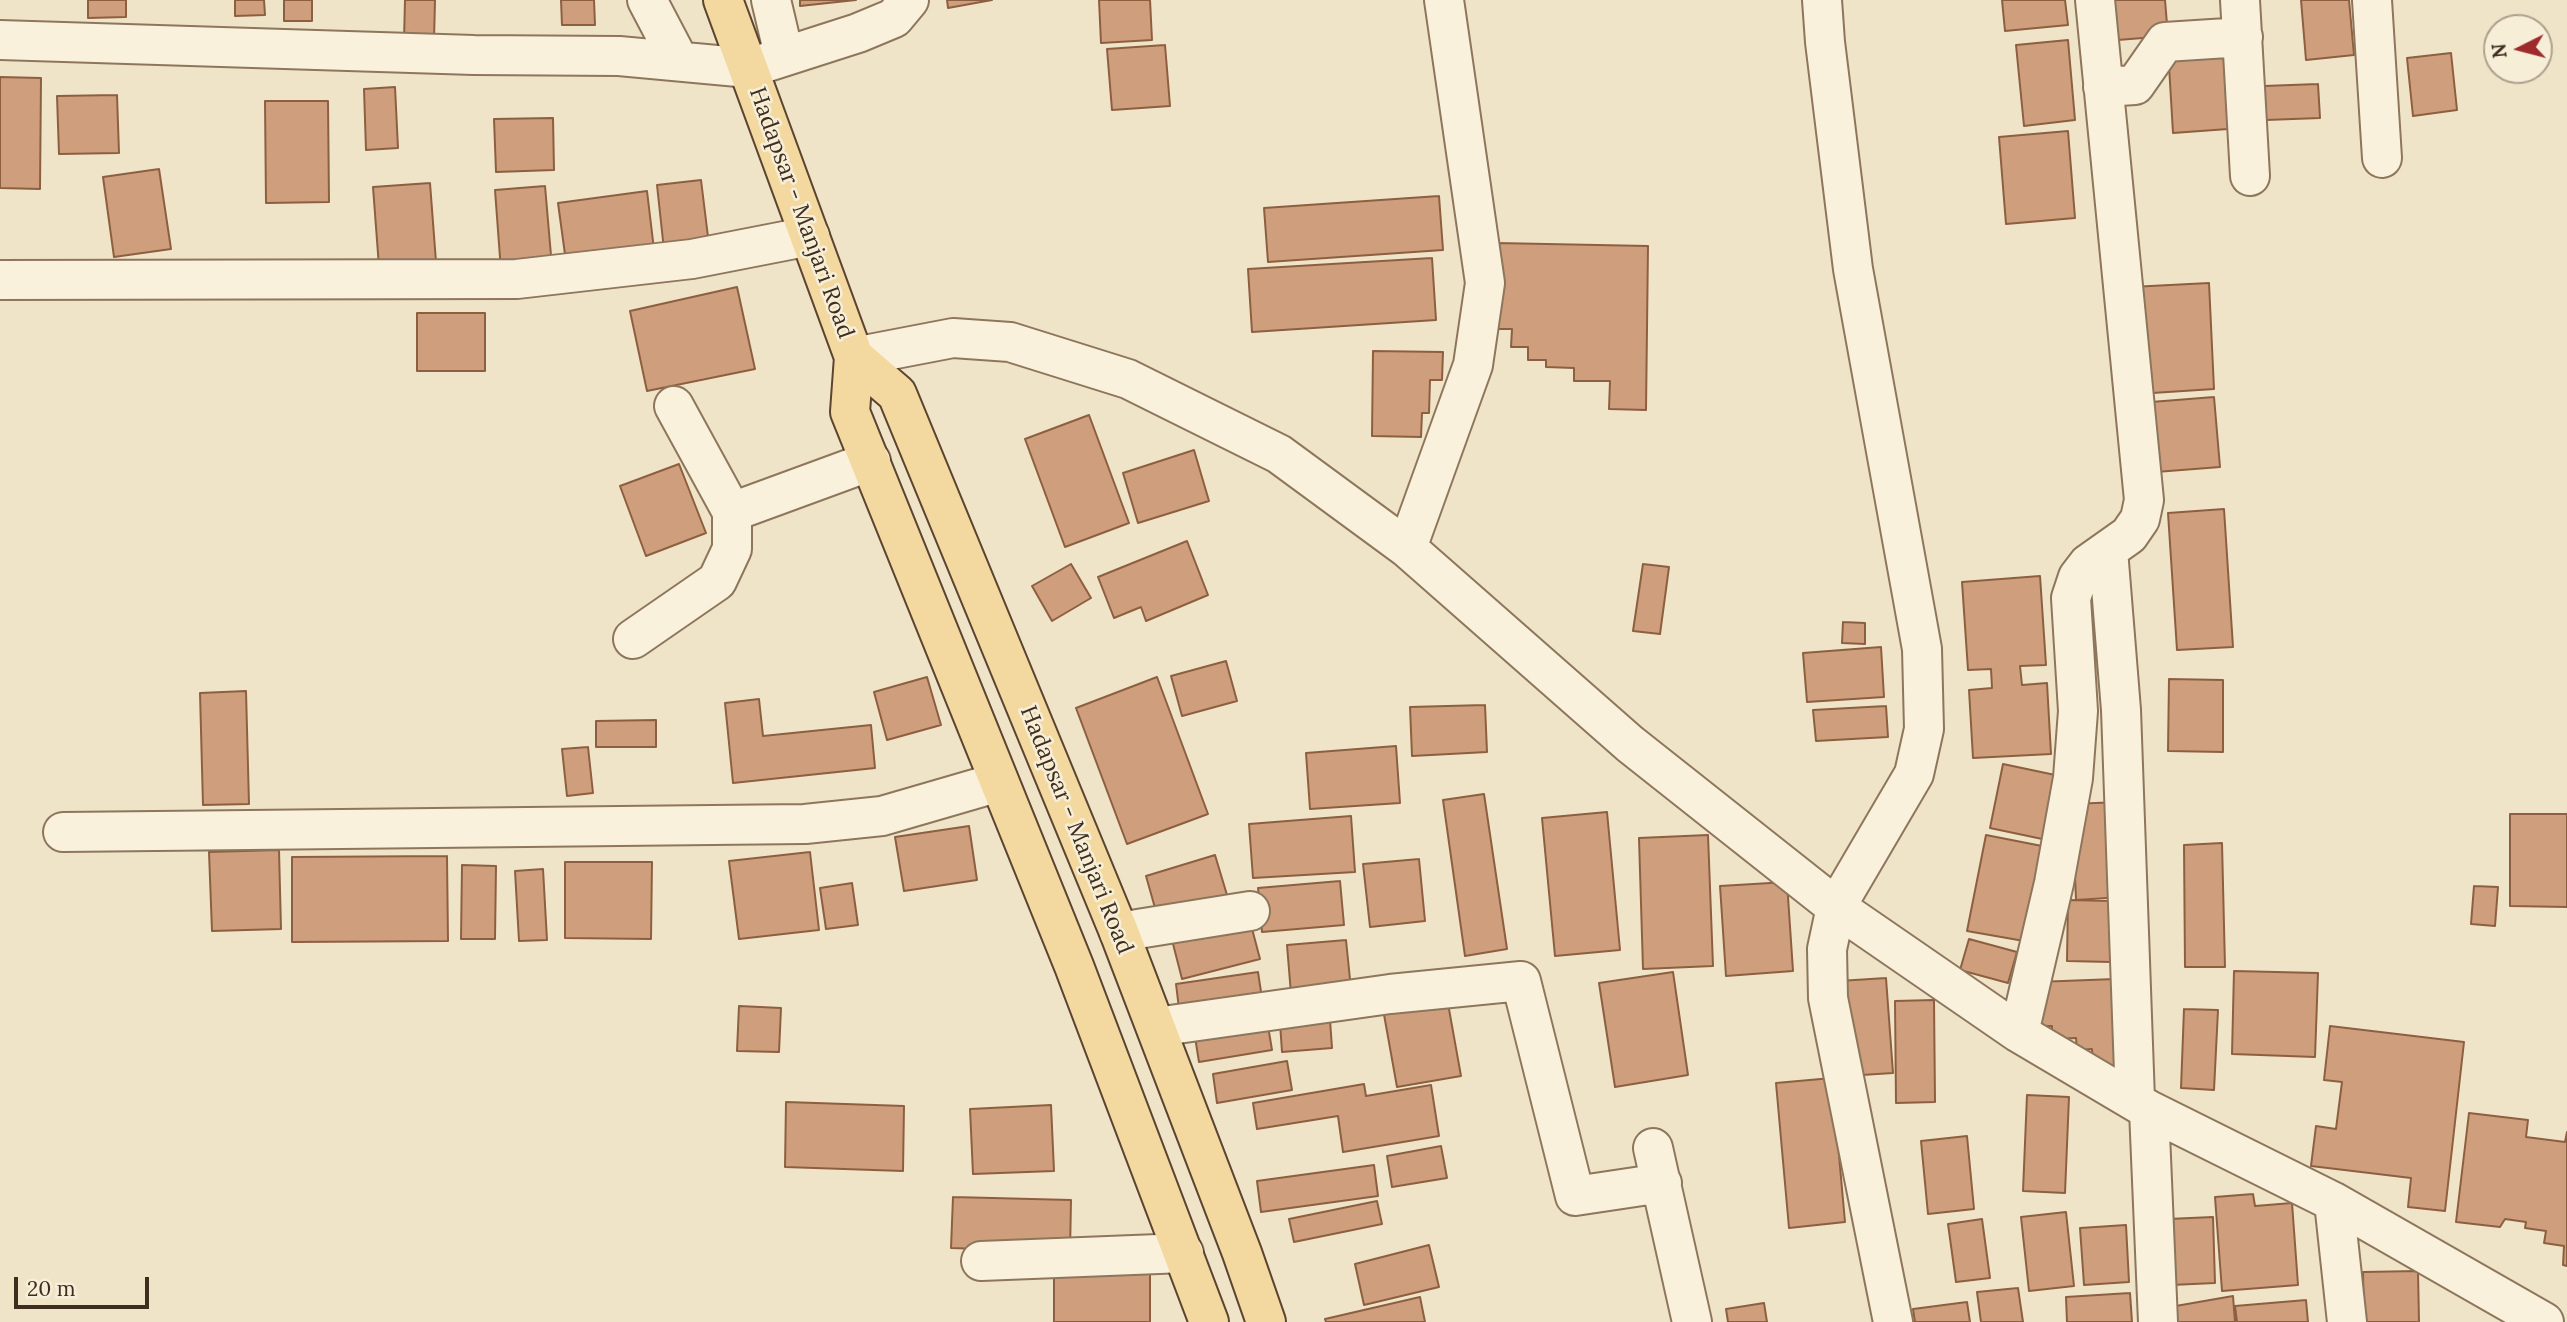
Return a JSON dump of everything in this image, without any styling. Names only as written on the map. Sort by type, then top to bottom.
[{"type":"main road","name":"Hadapsar - Manjari Road","points":[[723,0],[854,357],[850,412],[1079,979],[1209,1322]]},
{"type":"main road","name":"Hadapsar - Manjari Road","points":[[854,357],[897,394],[1119,932],[1266,1322]]},
{"type":"street","points":[[648,0],[679,61]]},
{"type":"street","points":[[771,0],[784,55]]},
{"type":"street","points":[[0,40],[460,55],[619,56],[749,68],[858,33],[894,18],[909,0]]},
{"type":"street","points":[[1407,548],[1473,365],[1485,282],[1444,0]]},
{"type":"street","points":[[1822,0],[1853,270],[1922,649],[1924,729],[1914,774],[1836,907],[1827,949],[1828,998],[1893,1322]]},
{"type":"street","points":[[2019,1033],[2054,883],[2073,778],[2078,711],[2071,598],[2078,577],[2088,564],[2129,536],[2140,519],[2144,500],[2095,0]]},
{"type":"street","points":[[2372,0],[2382,158]]},
{"type":"street","points":[[2103,88],[2135,85],[2165,42],[2241,19],[2250,176]]},
{"type":"street","points":[[0,280],[517,279],[692,260],[810,236]]},
{"type":"street","points":[[854,357],[953,338],[1010,342],[1128,379],[1279,454],[1407,548],[1630,744],[1836,907],[2019,1033],[2142,1105],[2334,1202],[2544,1322]]},
{"type":"street","points":[[633,639],[717,581],[732,549],[732,512],[674,405]]},
{"type":"street","points":[[732,512],[871,461]]},
{"type":"street","points":[[2108,550],[2121,710],[2142,1105],[2158,1322]]},
{"type":"street","points":[[63,832],[805,824],[882,816],[999,782]]},
{"type":"street","points":[[1119,932],[1250,911]]},
{"type":"street","points":[[1156,1027],[1390,994],[1521,981],[1575,1196],[1657,1166],[1692,1322]]},
{"type":"street","points":[[2334,1202],[2347,1322]]},
{"type":"street","points":[[981,1261],[1184,1253]]},
{"type":"building","points":[[88,0],[126,0],[126,17],[88,18]]},
{"type":"building","points":[[235,0],[264,0],[265,15],[235,16]]},
{"type":"building","points":[[284,0],[312,0],[312,21],[284,21]]},
{"type":"building","points":[[405,0],[435,0],[434,40],[404,40]]},
{"type":"building","points":[[561,0],[594,0],[595,25],[562,25]]},
{"type":"building","points":[[800,0],[856,0],[800,6]]},
{"type":"building","points":[[947,0],[992,0],[948,8]]},
{"type":"building","points":[[1099,0],[1150,0],[1152,40],[1101,43]]},
{"type":"building","points":[[2002,0],[2065,0],[2068,25],[2005,31]]},
{"type":"building","points":[[2102,0],[2165,0],[2168,36],[2105,41]]},
{"type":"building","points":[[2301,0],[2349,0],[2354,55],[2306,60]]},
{"type":"building","points":[[2068,40],[2075,120],[2024,126],[2016,45]]},
{"type":"building","points":[[1165,45],[1170,106],[1112,110],[1107,49]]},
{"type":"building","points":[[2223,46],[2228,129],[2173,133],[2168,49]]},
{"type":"building","points":[[2451,53],[2457,110],[2413,116],[2407,58]]},
{"type":"building","points":[[0,77],[41,78],[40,189],[0,188]]},
{"type":"building","points":[[2318,84],[2320,118],[2266,120],[2264,86]]},
{"type":"building","points":[[395,87],[398,148],[366,150],[364,89]]},
{"type":"building","points":[[117,95],[119,153],[59,154],[57,96]]},
{"type":"building","points":[[265,101],[328,101],[329,202],[266,203]]},
{"type":"building","points":[[553,118],[554,170],[496,172],[494,119]]},
{"type":"building","points":[[2068,131],[2075,218],[2006,224],[1999,137]]},
{"type":"building","points":[[159,169],[171,249],[114,257],[103,177]]},
{"type":"building","points":[[701,180],[709,245],[664,250],[657,185]]},
{"type":"building","points":[[430,183],[436,262],[379,267],[373,187]]},
{"type":"building","points":[[545,186],[552,267],[501,271],[495,190]]},
{"type":"building","points":[[647,191],[655,258],[567,269],[558,203]]},
{"type":"building","points":[[1439,196],[1443,250],[1268,262],[1264,208]]},
{"type":"building","points":[[1496,243],[1648,246],[1646,410],[1609,409],[1610,381],[1574,381],[1574,368],[1546,367],[1546,360],[1528,360],[1528,347],[1511,347],[1512,329],[1495,329]]},
{"type":"building","points":[[1432,258],[1436,320],[1252,332],[1248,269]]},
{"type":"building","points":[[2209,283],[2214,389],[2137,394],[2131,287]]},
{"type":"building","points":[[737,287],[755,369],[647,391],[630,311]]},
{"type":"building","points":[[417,313],[485,313],[485,371],[417,371]]},
{"type":"building","points":[[1373,351],[1443,352],[1442,380],[1430,380],[1429,413],[1422,413],[1421,437],[1372,436]]},
{"type":"building","points":[[2214,397],[2220,467],[2156,472],[2151,402]]},
{"type":"building","points":[[1089,415],[1129,523],[1065,547],[1025,439]]},
{"type":"building","points":[[1194,450],[1209,501],[1138,523],[1123,473]]},
{"type":"building","points":[[679,464],[706,533],[646,556],[620,486]]},
{"type":"building","points":[[2224,509],[2233,647],[2177,650],[2168,513]]},
{"type":"building","points":[[1187,541],[1208,595],[1146,621],[1141,607],[1114,618],[1098,577]]},
{"type":"building","points":[[1071,564],[1091,598],[1052,621],[1032,586]]},
{"type":"building","points":[[1643,564],[1669,567],[1660,634],[1633,631]]},
{"type":"building","points":[[2040,576],[2046,665],[2020,666],[2022,685],[2047,683],[2051,754],[1973,758],[1969,690],[1992,688],[1991,669],[1968,670],[1962,582]]},
{"type":"building","points":[[1843,622],[1865,623],[1865,644],[1842,643]]},
{"type":"building","points":[[1881,647],[1884,697],[1807,702],[1803,653]]},
{"type":"building","points":[[1226,661],[1237,701],[1182,716],[1171,676]]},
{"type":"building","points":[[927,677],[941,725],[887,740],[874,692]]},
{"type":"building","points":[[1157,677],[1208,814],[1127,844],[1076,708]]},
{"type":"building","points":[[2169,679],[2223,680],[2223,752],[2168,751]]},
{"type":"building","points":[[246,691],[249,804],[203,805],[200,693]]},
{"type":"building","points":[[759,699],[763,736],[871,725],[875,768],[733,783],[725,703]]},
{"type":"building","points":[[1485,705],[1487,752],[1412,756],[1410,707]]},
{"type":"building","points":[[1886,706],[1888,737],[1816,741],[1813,710]]},
{"type":"building","points":[[656,720],[656,747],[596,747],[596,721]]},
{"type":"building","points":[[1396,746],[1400,803],[1310,809],[1306,753]]},
{"type":"building","points":[[588,747],[593,793],[567,796],[562,749]]},
{"type":"building","points":[[2003,764],[2060,776],[2047,840],[1990,828]]},
{"type":"building","points":[[1484,794],[1507,949],[1465,956],[1443,800]]},
{"type":"building","points":[[2119,802],[2123,897],[2076,900],[2072,804]]},
{"type":"building","points":[[1607,812],[1620,950],[1555,956],[1542,818]]},
{"type":"building","points":[[2510,814],[2567,814],[2567,907],[2510,906]]},
{"type":"building","points":[[1351,816],[1355,872],[1253,878],[1249,824]]},
{"type":"building","points":[[969,826],[977,880],[904,891],[895,837]]},
{"type":"building","points":[[1708,835],[1713,966],[1643,969],[1639,838]]},
{"type":"building","points":[[1986,835],[2042,846],[2024,941],[1967,931]]},
{"type":"building","points":[[2222,843],[2225,967],[2185,967],[2184,845]]},
{"type":"building","points":[[279,850],[281,929],[212,931],[209,852]]},
{"type":"building","points":[[810,852],[819,930],[739,939],[729,861]]},
{"type":"building","points":[[1215,855],[1227,895],[1157,915],[1146,876]]},
{"type":"building","points":[[447,856],[448,941],[292,942],[292,857]]},
{"type":"building","points":[[1419,859],[1425,921],[1370,927],[1363,864]]},
{"type":"building","points":[[565,862],[652,862],[651,939],[565,938]]},
{"type":"building","points":[[462,865],[496,866],[495,939],[461,939]]},
{"type":"building","points":[[543,869],[547,940],[519,941],[515,871]]},
{"type":"building","points":[[1340,881],[1344,925],[1262,932],[1258,888]]},
{"type":"building","points":[[1787,882],[1793,971],[1726,976],[1720,886]]},
{"type":"building","points":[[852,883],[858,925],[826,929],[820,888]]},
{"type":"building","points":[[2474,886],[2498,887],[2495,926],[2471,924]]},
{"type":"building","points":[[2068,900],[2113,901],[2111,962],[2067,961]]},
{"type":"building","points":[[1250,921],[1260,959],[1182,979],[1172,940]]},
{"type":"building","points":[[1969,939],[2017,952],[2008,983],[1960,970]]},
{"type":"building","points":[[1346,940],[1351,989],[1291,994],[1287,945]]},
{"type":"building","points":[[2234,971],[2318,973],[2315,1057],[2232,1054]]},
{"type":"building","points":[[1258,972],[1263,1005],[1180,1017],[1176,984]]},
{"type":"building","points":[[1673,972],[1688,1075],[1615,1087],[1599,983]]},
{"type":"building","points":[[1886,978],[1893,1073],[1846,1076],[1839,981]]},
{"type":"building","points":[[2115,979],[2119,1065],[2093,1066],[2092,1049],[2077,1050],[2076,1038],[2052,1039],[2052,1026],[2039,1026],[2037,982]]},
{"type":"building","points":[[1447,998],[1461,1076],[1397,1087],[1383,1009]]},
{"type":"building","points":[[1934,1000],[1935,1102],[1896,1103],[1895,1001]]},
{"type":"building","points":[[739,1006],[781,1008],[779,1052],[737,1051]]},
{"type":"building","points":[[2184,1009],[2218,1010],[2214,1090],[2181,1088]]},
{"type":"building","points":[[1330,1020],[1332,1048],[1282,1052],[1280,1023]]},
{"type":"building","points":[[1268,1026],[1272,1050],[1199,1062],[1195,1037]]},
{"type":"building","points":[[2330,1026],[2464,1042],[2445,1211],[2408,1207],[2411,1178],[2311,1166],[2316,1126],[2336,1129],[2342,1082],[2324,1080]]},
{"type":"building","points":[[1287,1061],[1292,1090],[1217,1103],[1213,1074]]},
{"type":"building","points":[[1832,1078],[1845,1222],[1789,1228],[1776,1083]]},
{"type":"building","points":[[1364,1084],[1366,1096],[1431,1085],[1439,1136],[1343,1152],[1338,1116],[1257,1129],[1253,1103]]},
{"type":"building","points":[[2027,1095],[2069,1097],[2065,1193],[2023,1191]]},
{"type":"building","points":[[786,1102],[904,1106],[903,1171],[785,1167]]},
{"type":"building","points":[[1051,1105],[1054,1171],[973,1174],[970,1109]]},
{"type":"building","points":[[2469,1113],[2528,1120],[2526,1137],[2565,1142],[2567,1132],[2567,1266],[2563,1265],[2564,1246],[2544,1243],[2546,1231],[2525,1228],[2526,1222],[2505,1219],[2500,1227],[2456,1222]]},
{"type":"building","points":[[1967,1136],[1974,1209],[1928,1214],[1921,1141]]},
{"type":"building","points":[[1441,1146],[1447,1178],[1392,1187],[1387,1156]]},
{"type":"building","points":[[1374,1165],[1378,1196],[1261,1212],[1257,1181]]},
{"type":"building","points":[[2253,1194],[2255,1206],[2292,1203],[2298,1285],[2222,1291],[2215,1197]]},
{"type":"building","points":[[953,1197],[1071,1200],[1070,1252],[951,1248]]},
{"type":"building","points":[[1377,1201],[1382,1224],[1294,1242],[1289,1219]]},
{"type":"building","points":[[2066,1212],[2074,1286],[2029,1291],[2021,1217]]},
{"type":"building","points":[[2213,1217],[2215,1283],[2171,1285],[2168,1219]]},
{"type":"building","points":[[1982,1219],[1990,1278],[1956,1282],[1948,1224]]},
{"type":"building","points":[[2126,1225],[2129,1282],[2084,1285],[2080,1228]]},
{"type":"building","points":[[1429,1245],[1439,1287],[1364,1305],[1355,1264]]},
{"type":"building","points":[[1054,1269],[1150,1270],[1150,1322],[1054,1322]]},
{"type":"building","points":[[2418,1271],[2419,1322],[2364,1322],[2363,1272]]},
{"type":"building","points":[[2018,1288],[2023,1322],[1981,1322],[1977,1292]]},
{"type":"building","points":[[2130,1293],[2132,1322],[2067,1322],[2066,1297]]},
{"type":"building","points":[[2233,1296],[2235,1322],[2171,1322],[2170,1307]]},
{"type":"building","points":[[1420,1297],[1425,1322],[1326,1322],[1325,1319]]},
{"type":"building","points":[[2306,1300],[2308,1322],[2237,1322],[2235,1306]]},
{"type":"building","points":[[1967,1302],[1970,1322],[1915,1322],[1913,1309]]},
{"type":"building","points":[[1764,1303],[1767,1322],[1728,1322],[1726,1309]]}]
